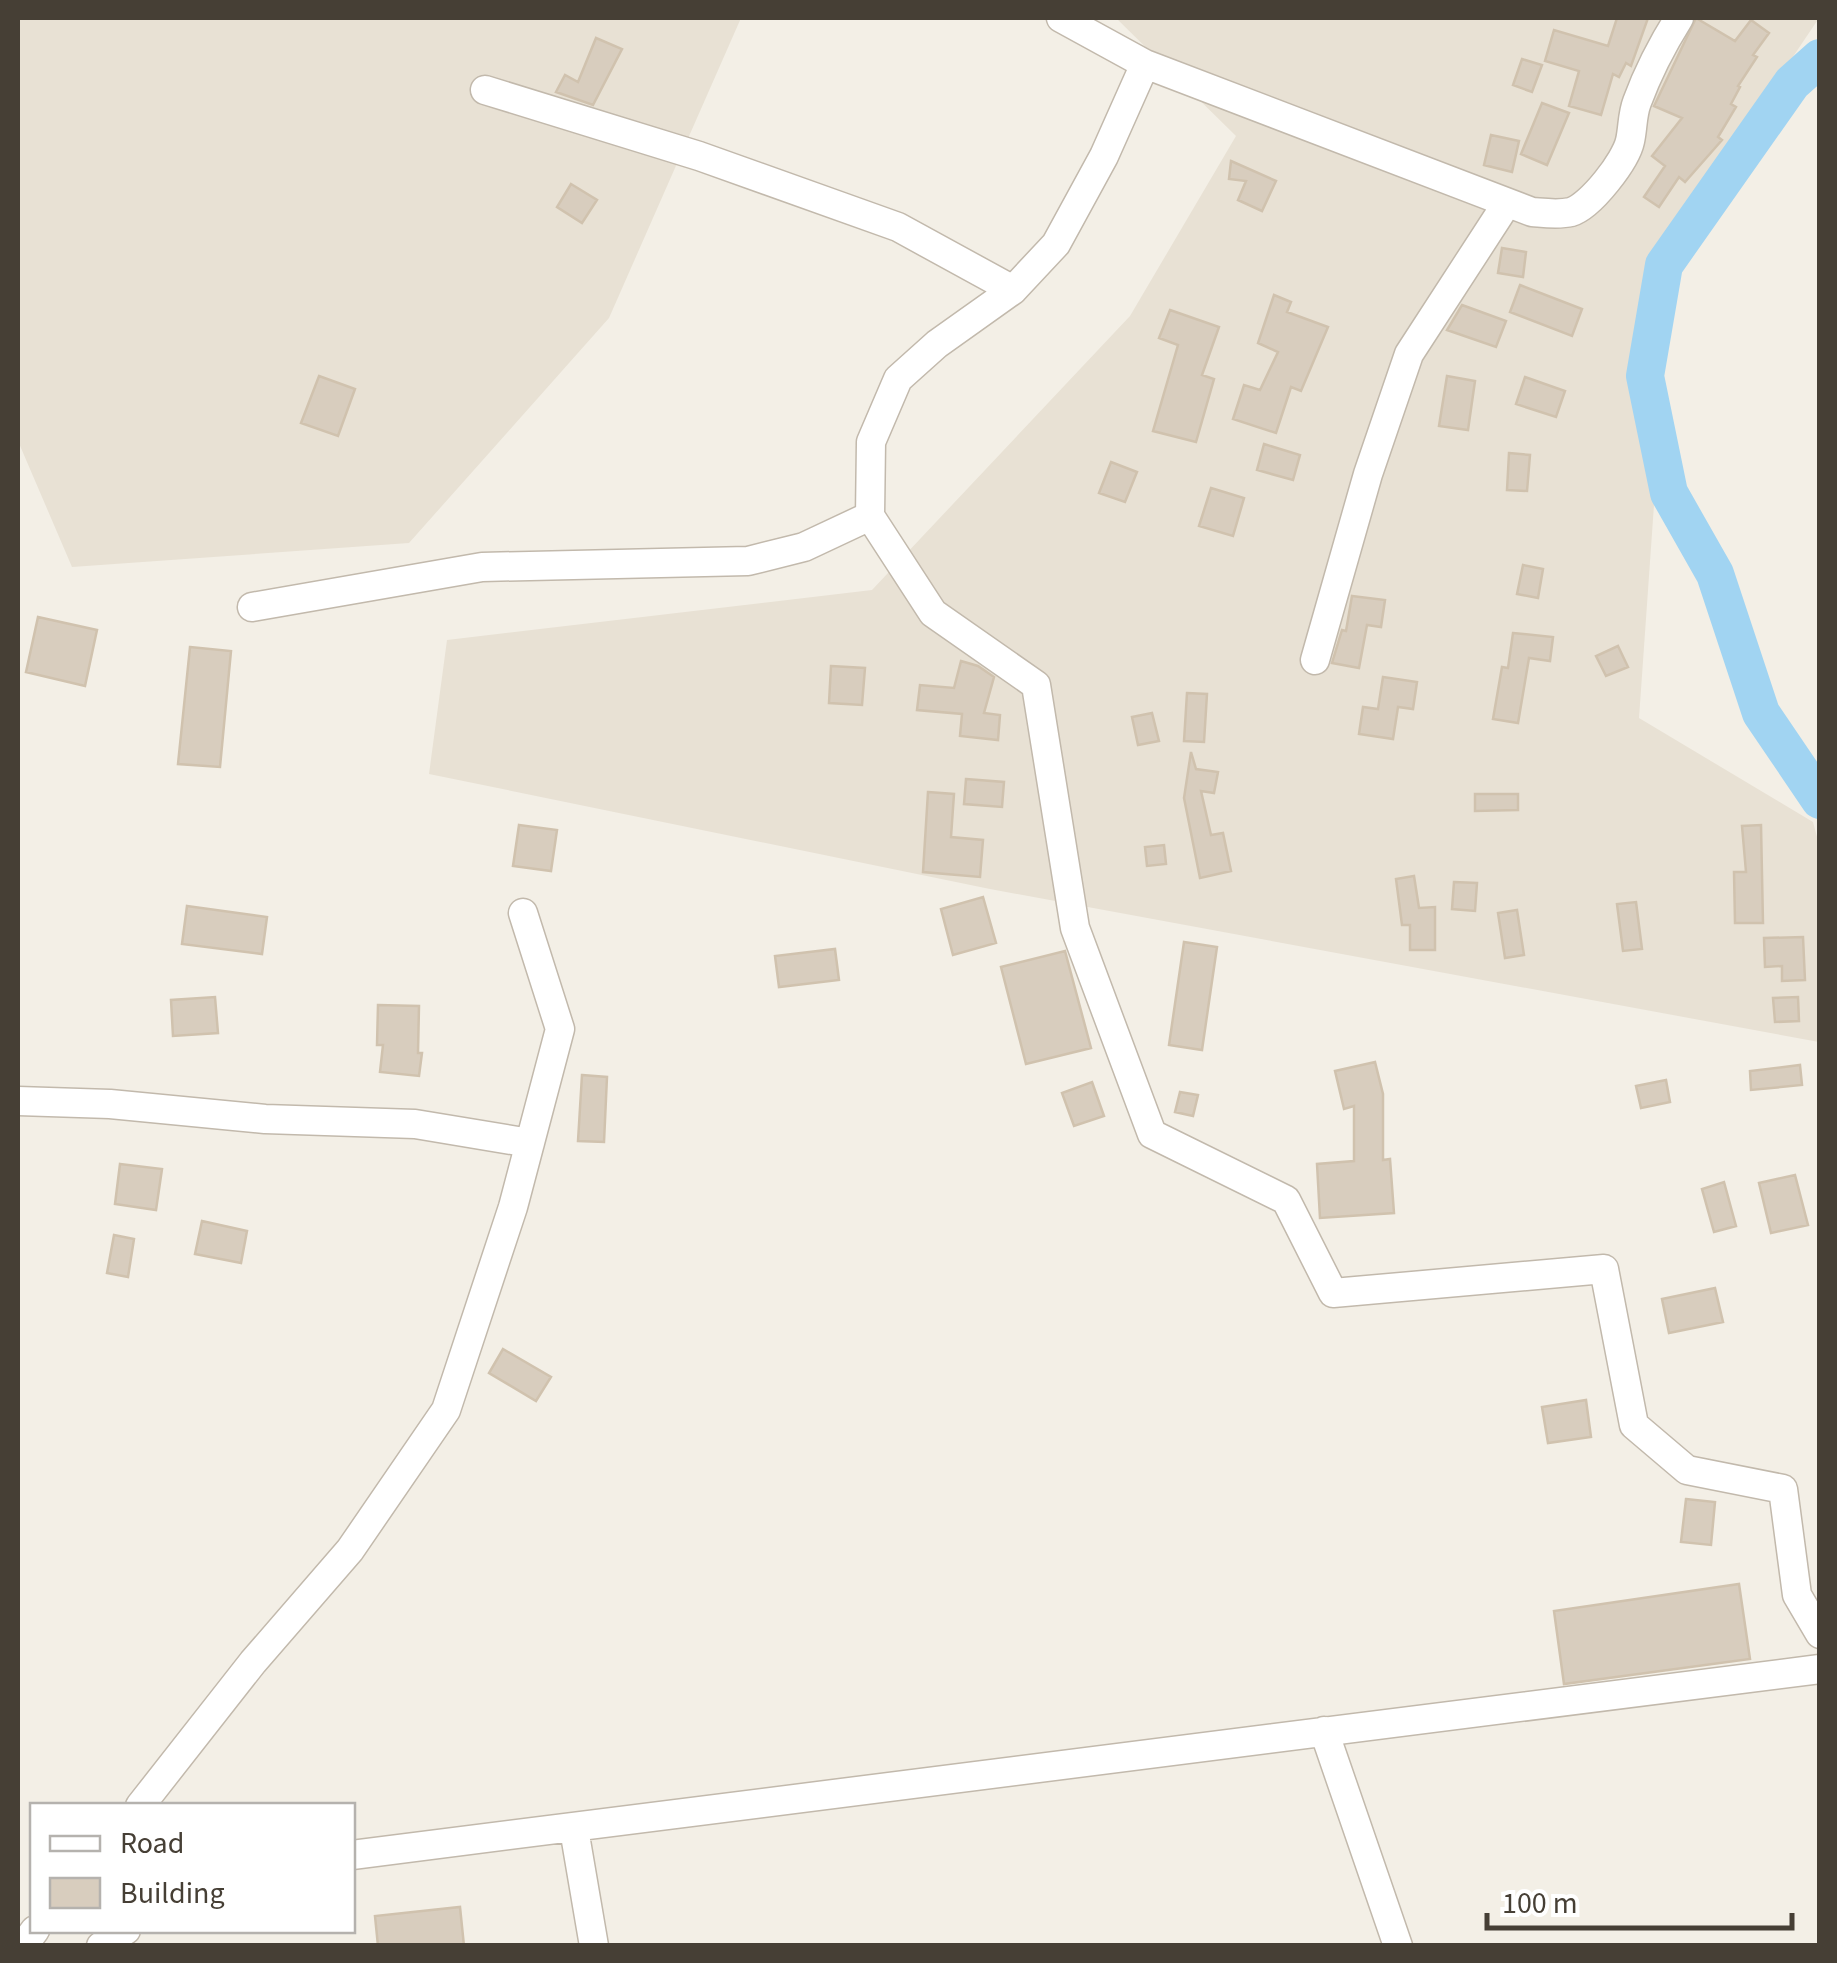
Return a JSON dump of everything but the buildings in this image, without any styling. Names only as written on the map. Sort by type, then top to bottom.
[{"type":"street","points":[[1061,18],[1145,64],[1507,203],[1552,214],[1575,211],[1590,200],[1630,144],[1634,109],[1649,69],[1678,18]]},
{"type":"street","points":[[1145,64],[1104,156],[1056,244],[1013,290],[936,344],[898,380],[871,442],[870,516],[933,613],[1036,685],[1075,928],[1152,1134],[1286,1200],[1333,1293],[1604,1269],[1634,1425],[1687,1470],[1783,1489],[1797,1595],[1820,1634]]},
{"type":"street","points":[[485,90],[699,156],[898,227],[1013,290]]},
{"type":"street","points":[[1315,660],[1347,541],[1410,354],[1507,203]]},
{"type":"street","points":[[252,607],[482,567],[748,561],[804,547],[870,516]]},
{"type":"street","points":[[142,1803],[253,1662],[350,1550],[446,1410],[513,1206],[560,1029],[523,913]]},
{"type":"street","points":[[18,1101],[110,1104],[265,1119],[416,1124],[530,1143]]},
{"type":"street","points":[[355,1855],[1820,1668]]},
{"type":"street","points":[[1324,1731],[1398,1946]]},
{"type":"street","points":[[574,1829],[594,1946]]},
{"type":"shaded area","points":[[18,18],[741,18],[609,318],[409,543],[72,567],[18,441]]},
{"type":"shaded area","points":[[1116,18],[1819,18],[1673,235],[1639,718],[1813,822],[1820,848],[1819,1042],[990,889],[429,774],[447,640],[872,590],[1130,316],[1236,136]]},
{"type":"waterway","points":[[1820,58],[1792,83],[1664,265],[1645,376],[1669,493],[1715,574],[1761,713],[1820,800]]}]
